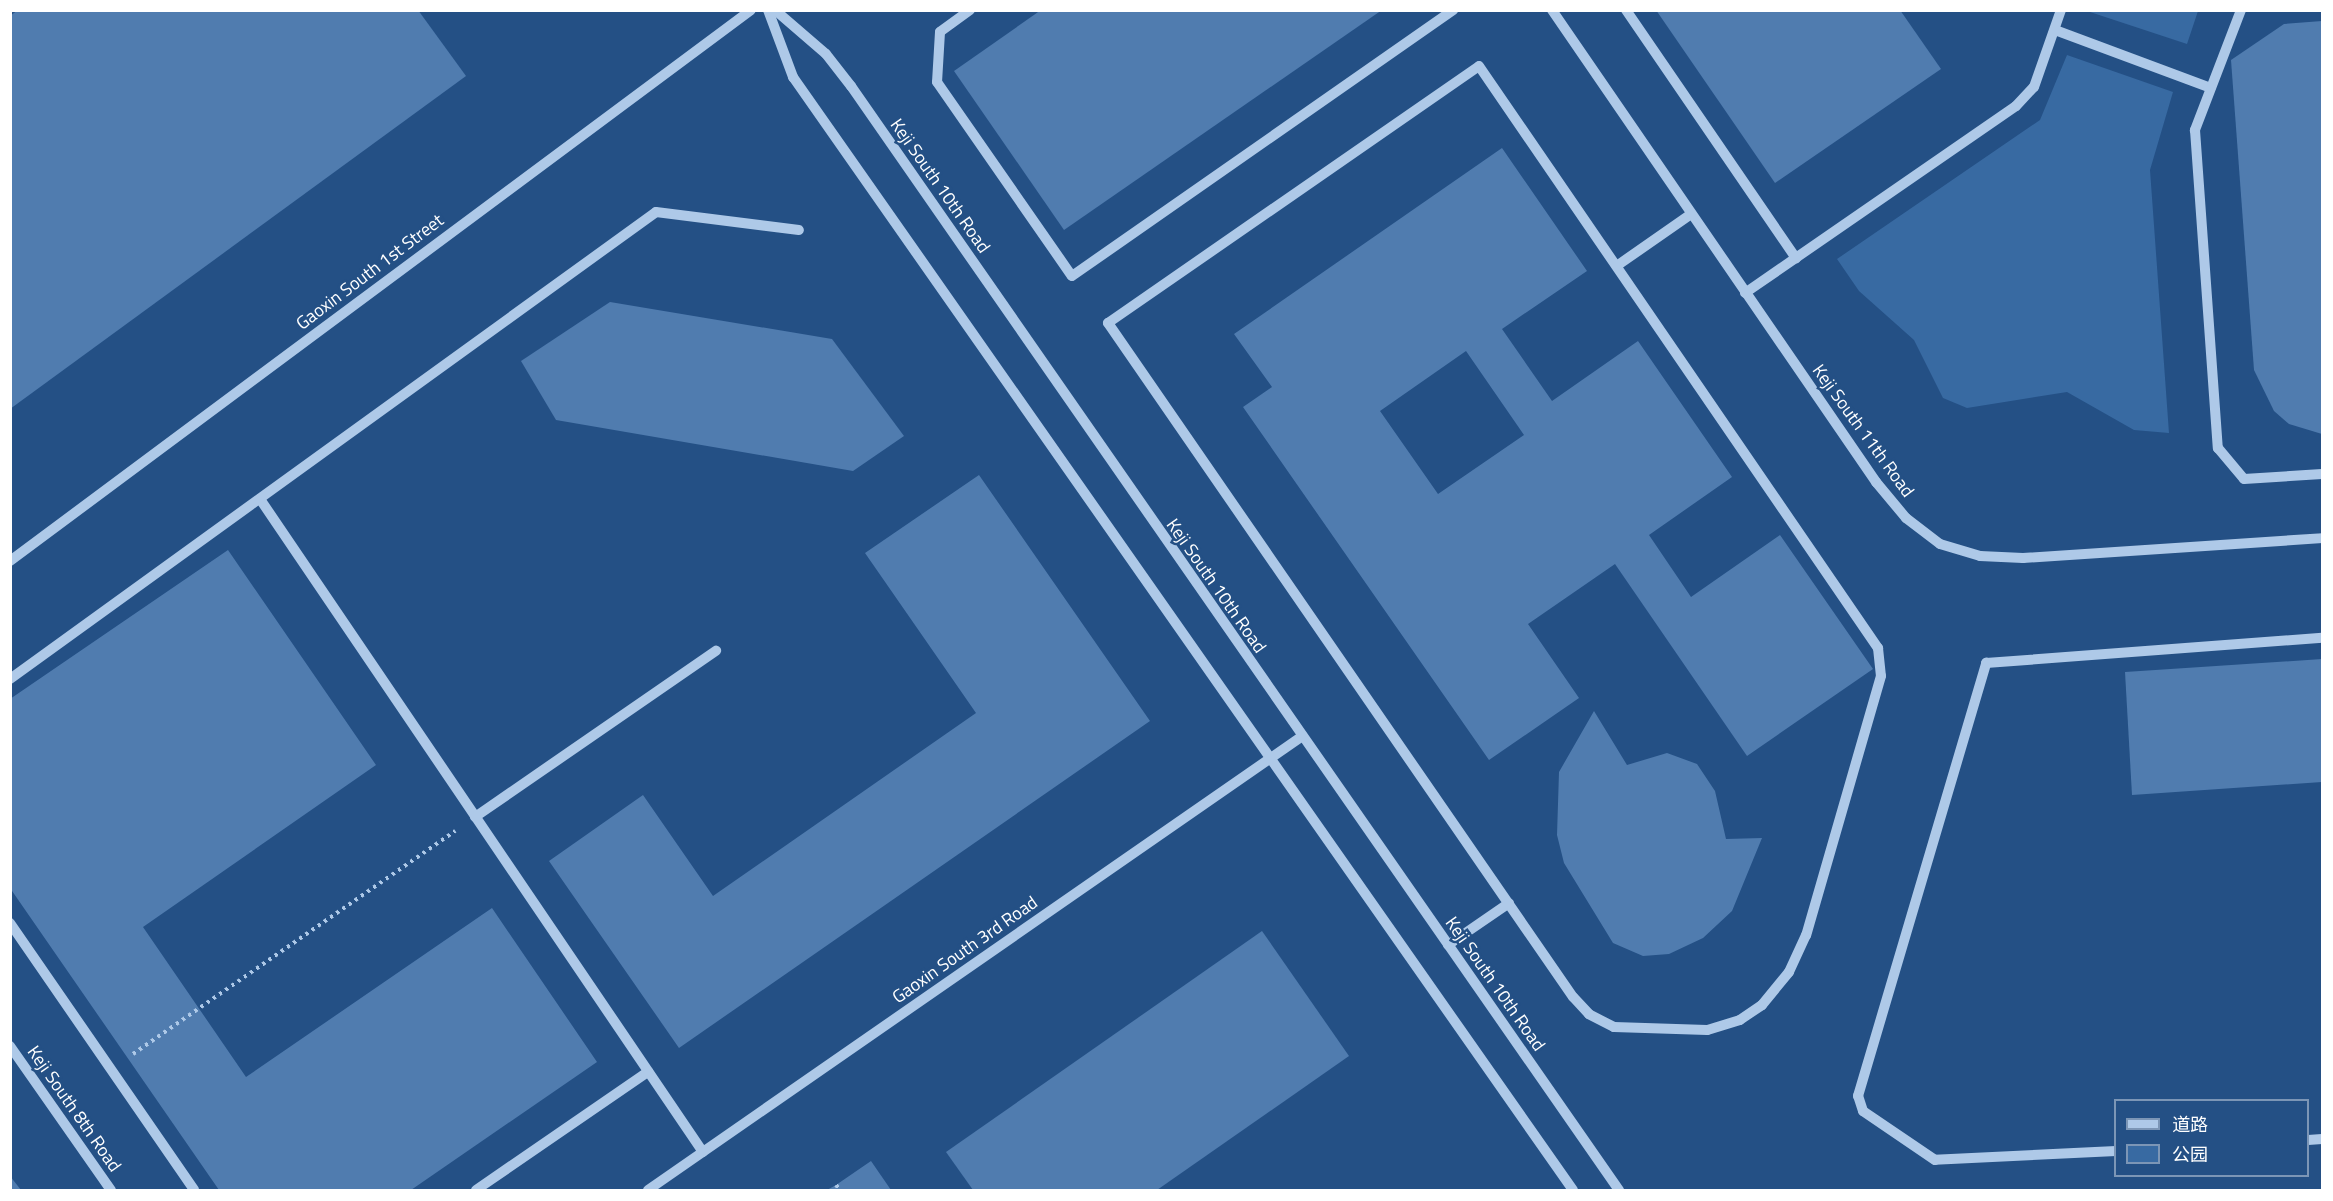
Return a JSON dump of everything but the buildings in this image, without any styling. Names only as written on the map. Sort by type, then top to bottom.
[{"type":"street","name":"Gaoxin South 1st Street","points":[[10,561],[751,10]]},
{"type":"street","points":[[768,10],[793,77],[1573,1191]]},
{"type":"street","name":"Keji South 10th Road","points":[[775,10],[826,54],[851,86],[1301,737],[1619,1191]]},
{"type":"street","points":[[970,10],[940,32],[937,82],[1072,276],[1452,11]]},
{"type":"street","name":"Keji South 11th Road","points":[[1552,10],[1876,482],[1906,518],[1940,544],[1980,556],[2023,558],[2322,538]]},
{"type":"street","points":[[1626,10],[1796,258]]},
{"type":"street","points":[[1745,293],[2016,106],[2034,87],[2061,10]]},
{"type":"street","points":[[2241,10],[2195,130],[2218,448],[2244,479],[2322,474]]},
{"type":"street","points":[[2055,30],[2211,88]]},
{"type":"street","points":[[1479,66],[1618,265],[1867,625],[1878,648],[1881,676],[1806,935],[1789,972],[1762,1005],[1740,1020],[1707,1030],[1647,1031],[1598,1018],[1573,997],[1108,323],[1479,66]]},
{"type":"street","points":[[10,679],[656,213],[799,230]]},
{"type":"street","points":[[1618,265],[1691,214]]},
{"type":"street","points":[[260,499],[703,1152]]},
{"type":"street","points":[[2114,1150],[1935,1160],[1863,1111],[1858,1096],[1986,663],[2322,638]]},
{"type":"street","points":[[475,817],[716,651]]},
{"type":"street","name":"Gaoxin South 3rd Road","points":[[648,1191],[1301,737]]},
{"type":"street","points":[[1448,945],[1509,903]]},
{"type":"street","points":[[10,923],[194,1191]]},
{"type":"street","name":"Keji South 8th Road","points":[[10,1046],[111,1191]]},
{"type":"street","points":[[476,1191],[648,1072]]},
{"type":"path","points":[[111,1069],[475,817]]},
{"type":"path","points":[[836,1185],[840,1191]]},
{"type":"green space","points":[[2087,11],[2198,11],[2187,44]]},
{"type":"green space","points":[[2067,55],[2173,92],[2150,170],[2169,433],[2134,430],[2067,392],[1967,408],[1943,398],[1914,340],[1859,291],[1837,259],[2040,120]]}]
